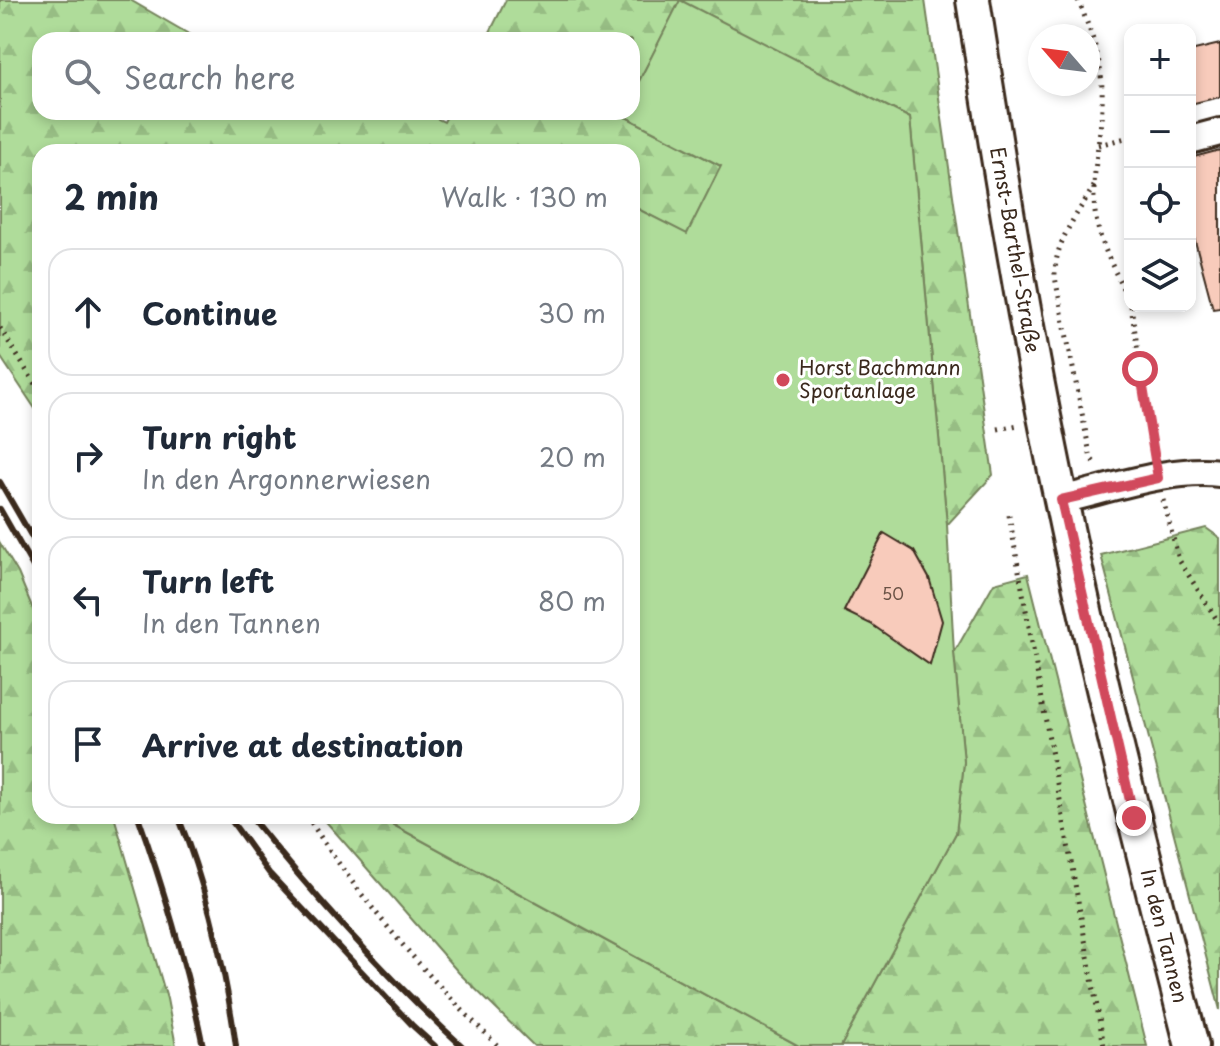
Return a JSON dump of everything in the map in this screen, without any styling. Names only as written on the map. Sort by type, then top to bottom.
[{"type":"street","name":"Ernst-Barthel-Straße","points":[[973,0],[1000,171],[1061,500]]},
{"type":"street","points":[[1196,138],[1220,132]]},
{"type":"street","points":[[1061,500],[1158,478],[1189,473],[1220,473]]},
{"type":"street","name":"In den Tannen","points":[[1061,500],[1134,818],[1192,1046]]},
{"type":"path","points":[[1078,0],[1094,38],[1102,88],[1094,186],[1095,212],[1102,242],[1124,292]]},
{"type":"path","points":[[1098,145],[1124,138]]},
{"type":"path","points":[[1094,186],[1061,242],[1055,259],[1055,277],[1091,459],[1097,465],[1106,465]]},
{"type":"path","points":[[1131,312],[1158,478],[1179,560],[1220,629]]},
{"type":"path","points":[[0,328],[32,379]]},
{"type":"path","points":[[1009,515],[1104,1046]]},
{"type":"path","points":[[313,824],[385,925],[498,1046]]},
{"type":"green space","points":[[0,0],[130,0],[185,32],[32,32],[32,120],[632,120],[721,166],[687,235],[640,210],[640,144],[32,144],[32,404],[0,356]]},
{"type":"green space","points":[[506,0],[925,0],[993,475],[947,525],[910,118],[680,1],[640,79],[640,32],[490,32]]},
{"type":"green space","name":"Horst Bachmann Sportanlage","points":[[680,0],[910,118],[947,525],[964,762],[956,833],[841,1046],[799,1046],[392,824],[640,824],[640,210],[687,234],[721,166],[632,120],[640,120],[640,79]]},
{"type":"green space","points":[[1206,528],[1220,538],[1220,1010],[1101,555]]},
{"type":"green space","points":[[0,543],[18,573],[32,607],[32,824],[116,824],[167,999],[176,1046],[0,1046]]},
{"type":"green space","points":[[1028,574],[1147,1046],[841,1046],[956,833],[964,762],[954,653],[994,583]]},
{"type":"green space","points":[[328,824],[392,824],[799,1046],[534,1046],[459,973]]},
{"type":"building","points":[[1220,44],[1220,97],[1196,103],[1196,50]]},
{"type":"building","points":[[1220,150],[1220,308],[1213,309],[1196,245],[1196,156]]},
{"type":"building","points":[[884,533],[914,551],[929,578],[942,621],[930,665],[871,624],[844,611]]},
{"type":"railway","points":[[0,482],[32,537]]},
{"type":"railway","points":[[0,509],[32,565]]},
{"type":"railway","points":[[141,824],[175,930],[203,1046]]},
{"type":"railway","points":[[181,824],[214,929],[236,1046]]},
{"type":"railway","points":[[234,824],[269,873],[435,1046]]},
{"type":"railway","points":[[257,824],[352,935],[462,1046]]},
{"type":"place","name":"Horst Bachmann Sportanlage","points":[[783,380]]},
{"type":"route","points":[[1134,818],[1061,500],[1158,478],[1140,369]]}]
